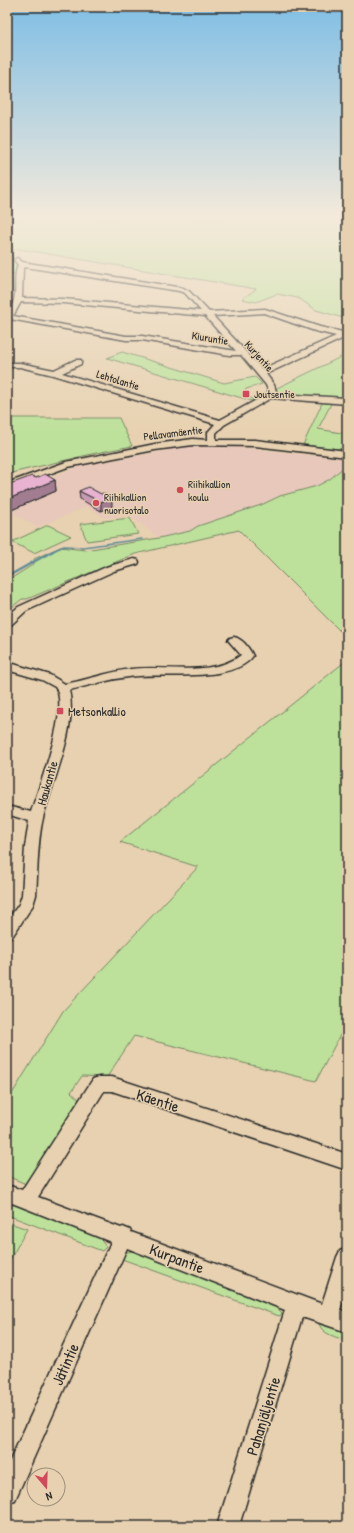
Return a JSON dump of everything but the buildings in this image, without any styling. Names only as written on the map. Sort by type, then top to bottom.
[{"type":"street","name":"Kurjentie","points":[[19,291],[19,300]]},
{"type":"street","name":"Kurjentie","points":[[184,291],[261,373],[270,385],[273,394],[271,396]]},
{"type":"street","points":[[8,318],[19,300],[63,301],[207,314],[265,311],[318,329],[345,335]]},
{"type":"street","name":"Kiuruntie","points":[[8,318],[126,338],[142,338],[229,353],[242,353]]},
{"type":"street","points":[[261,373],[345,335]]},
{"type":"street","points":[[55,373],[78,362]]},
{"type":"street","name":"Lehtolantie","points":[[7,365],[20,365],[55,373],[221,423]]},
{"type":"street","points":[[212,441],[212,432],[221,423],[271,396],[347,401]]},
{"type":"street","name":"Pellavamäentie","points":[[7,486],[72,463],[162,446],[212,441],[281,446],[347,454]]},
{"type":"street","points":[[7,623],[22,609],[110,569],[134,562]]},
{"type":"street","points":[[7,666],[46,677],[62,688],[137,672],[222,670],[242,662],[247,656],[244,650],[234,640]]},
{"type":"street","name":"Haukantie","points":[[7,932],[26,905],[29,895],[36,818],[58,743],[65,712],[66,699],[62,688]]},
{"type":"street","points":[[7,810],[36,818]]},
{"type":"street","name":"Käentie","points":[[26,1200],[99,1084],[112,1084],[347,1162]]},
{"type":"street","name":"Kurpantie","points":[[7,1193],[123,1236],[296,1305],[347,1322]]},
{"type":"street","name":"Jätintie","points":[[7,1492],[123,1236]]},
{"type":"street","points":[[329,1315],[347,1257]]},
{"type":"street","name":"Pahanjäljentie","points":[[228,1526],[296,1305]]},
{"type":"shaded area","name":"Riihikallion koulu","points":[[191,446],[237,447],[347,459],[347,464],[330,479],[317,486],[280,496],[261,505],[198,526],[190,531],[159,538],[129,515],[106,518],[86,507],[37,527],[7,509],[7,494],[76,467]]},
{"type":"green space","points":[[254,291],[347,291],[347,319],[316,310],[298,298],[277,294],[256,302],[242,299]]},
{"type":"green space","points":[[122,352],[224,383],[255,377],[262,384],[246,389],[244,394],[254,400],[252,401],[107,358]]},
{"type":"green space","points":[[347,354],[347,400],[281,396],[275,389]]},
{"type":"green space","points":[[323,401],[332,402],[318,429],[347,434],[347,450],[303,445]]},
{"type":"green space","points":[[7,418],[119,418],[132,446],[7,474]]},
{"type":"green space","points":[[347,464],[347,638],[239,530],[135,554],[27,599],[22,599],[7,611],[7,581],[34,564],[34,559],[60,547],[85,550],[159,538],[190,531],[198,526],[261,505],[280,496],[317,486],[330,479]]},
{"type":"green space","points":[[130,518],[138,534],[87,541],[80,524]]},
{"type":"green space","points":[[48,525],[71,536],[34,553],[12,542]]},
{"type":"green space","points":[[347,660],[347,1022],[316,1081],[134,1036],[107,1077],[82,1076],[71,1092],[82,1102],[31,1186],[7,1176],[7,1102],[63,1011],[198,867],[120,842]]},
{"type":"green space","points":[[13,1204],[18,1204],[94,1234],[100,1238],[106,1247],[102,1251],[10,1216],[9,1213]]},
{"type":"green space","points":[[7,1222],[27,1229],[7,1265]]},
{"type":"green space","points":[[135,1251],[271,1301],[282,1313],[280,1316],[276,1315],[122,1259],[121,1256],[127,1252]]},
{"type":"green space","points":[[319,1324],[347,1332],[347,1341],[327,1333]]},
{"type":"waterway","points":[[52,551],[64,546],[83,547],[142,539]]},
{"type":"waterway","points":[[12,574],[52,551]]},
{"type":"place","name":"Joutsentie","points":[[246,394]]},
{"type":"place","name":"Riihikallion koulu","points":[[180,490]]},
{"type":"place","name":"Riihikallion nuorisotalo","points":[[96,503]]},
{"type":"place","name":"Metsonkallio","points":[[60,711]]}]
